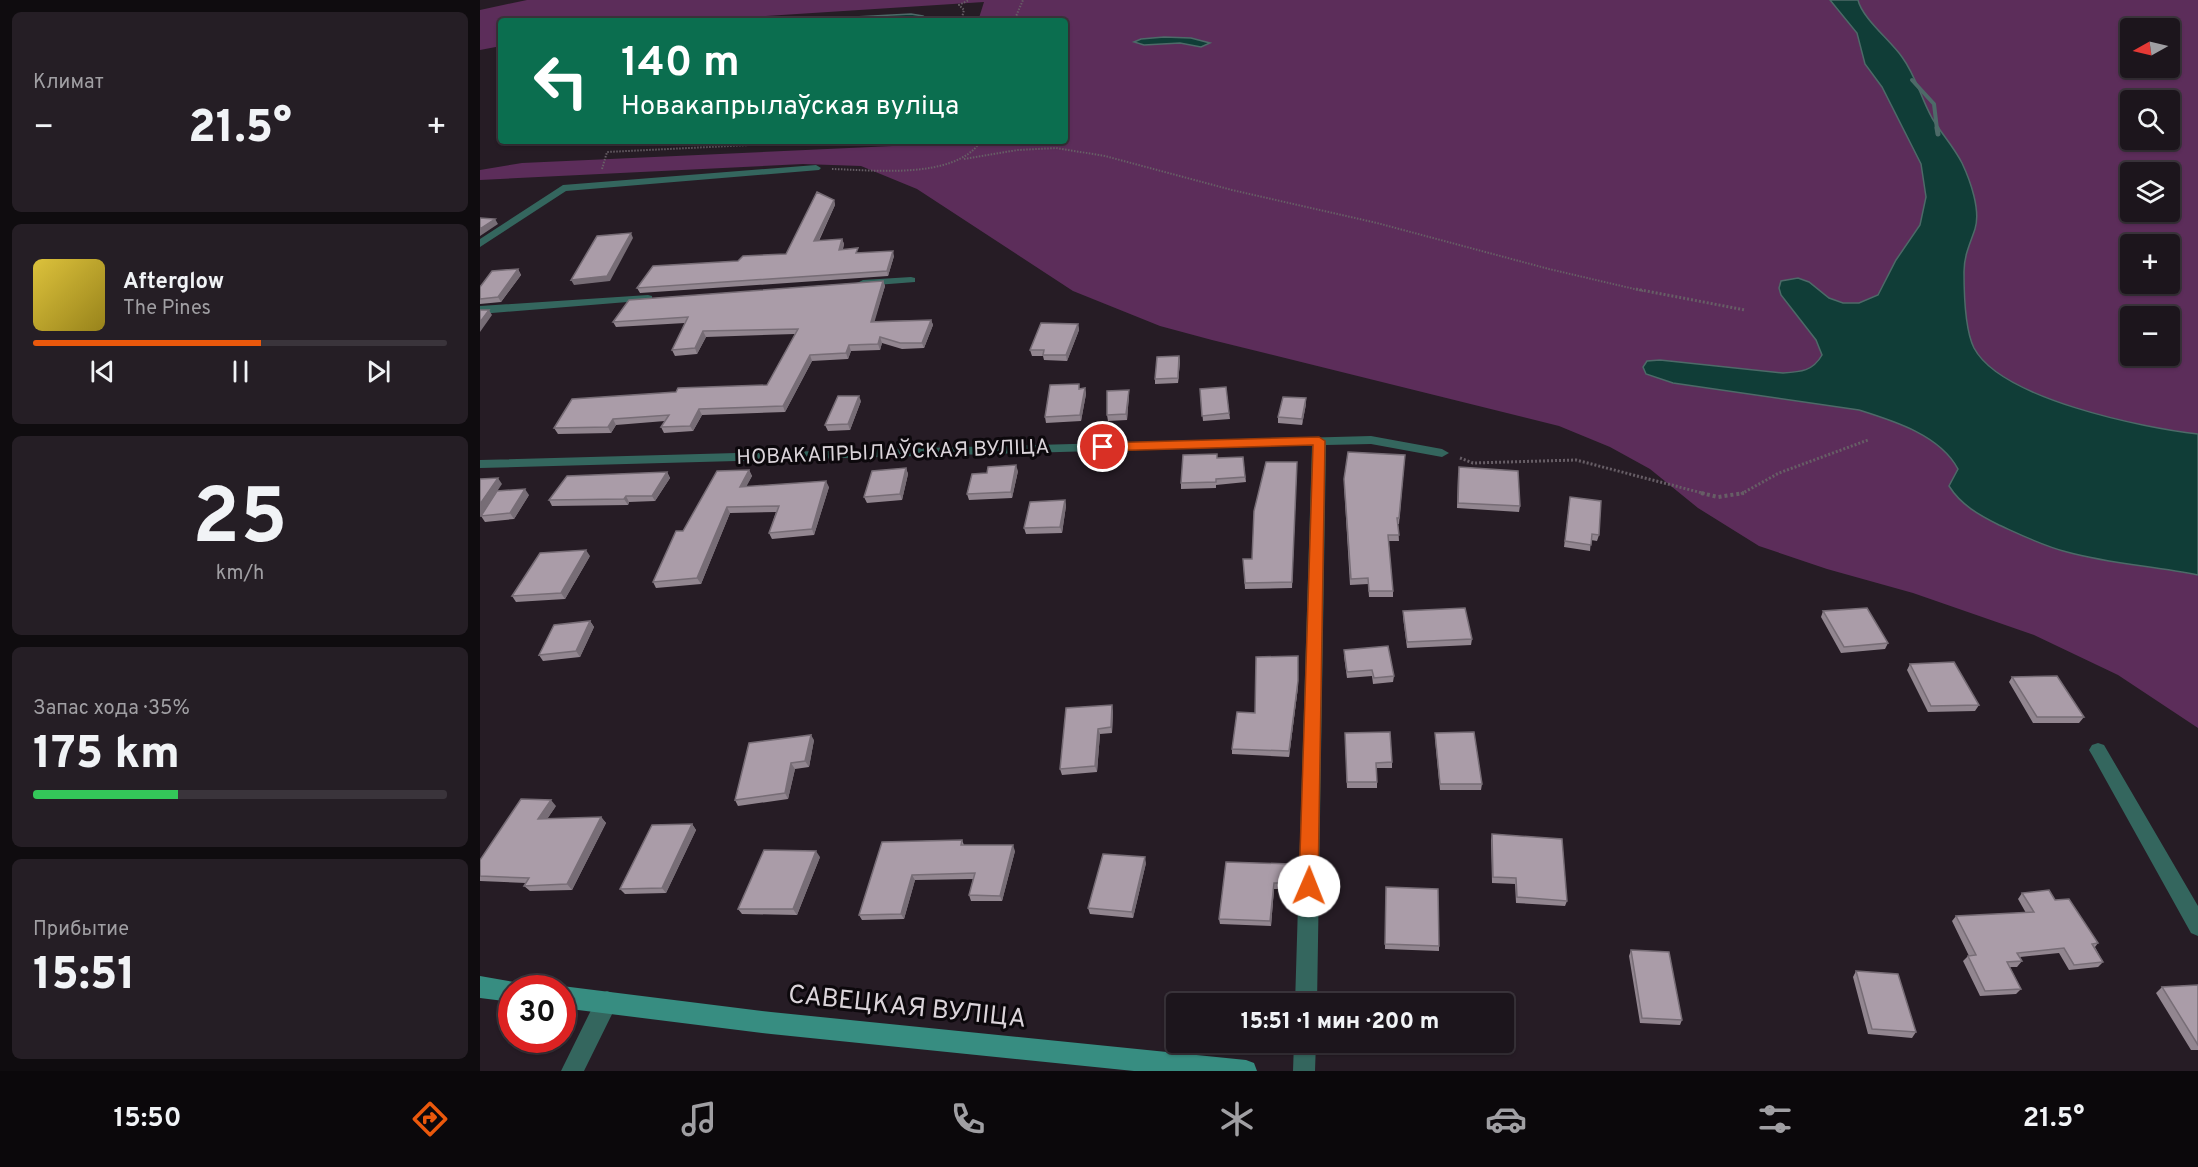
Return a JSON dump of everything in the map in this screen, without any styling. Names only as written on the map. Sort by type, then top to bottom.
[{"type":"main road","points":[[480,987],[498,989]]},
{"type":"main road","name":"САВЕЦКАЯ ВУЛІЦА","points":[[576,999],[771,1023],[1246,1071]]},
{"type":"street","points":[[480,244],[563,188],[816,168]]},
{"type":"street","points":[[853,284],[911,280]]},
{"type":"street","points":[[480,310],[655,298]]},
{"type":"street","name":"НОВАКАПРЫЛАЎСКАЯ ВУЛІЦА","points":[[480,464],[1371,440],[1442,453]]},
{"type":"street","points":[[1306,993],[1319,441]]},
{"type":"street","points":[[2098,750],[2198,926]]},
{"type":"street","points":[[572,1071],[607,1002]]},
{"type":"street","points":[[1304,1071],[1305,1053]]},
{"type":"path","points":[[962,18],[964,10],[960,5],[969,0]]},
{"type":"path","points":[[1016,18],[1023,0]]},
{"type":"path","points":[[592,185],[603,166],[607,152],[771,144]]},
{"type":"path","points":[[964,159],[978,144]]},
{"type":"path","points":[[816,168],[898,169],[946,164],[1018,150],[1056,148],[1105,156],[1232,190],[1377,223],[1549,269],[1657,294],[1745,310]]},
{"type":"path","points":[[1442,453],[1473,463],[1576,460],[1719,497],[1738,495],[1779,473],[1868,440]]},
{"type":"shaded area","points":[[527,0],[2198,0],[2198,728],[2118,675],[2034,635],[1913,593],[1827,569],[1759,546],[1698,508],[1650,469],[1610,447],[1559,426],[1160,326],[1073,291],[917,189],[861,166],[803,164],[480,180],[480,170],[522,163],[936,144],[1068,144],[1068,18],[979,18],[984,2],[734,18],[498,18],[498,47],[480,50],[480,10]]},
{"type":"shaded area","points":[[1830,0],[1858,0],[1865,14],[1907,64],[1932,118],[1962,163],[1974,195],[1977,213],[1975,229],[1964,266],[1967,321],[1974,348],[1989,366],[2013,382],[2076,408],[2111,418],[2198,434],[2198,575],[2083,556],[2049,547],[1999,525],[1971,509],[1954,493],[1949,486],[1958,469],[1940,447],[1915,431],[1887,419],[1859,410],[1673,383],[1646,374],[1643,367],[1647,361],[1660,360],[1783,373],[1801,371],[1810,367],[1822,355],[1816,340],[1781,295],[1779,288],[1781,281],[1798,278],[1809,282],[1829,298],[1843,303],[1859,303],[1878,295],[1896,260],[1920,225],[1926,197],[1921,164],[1882,87],[1865,64],[1857,33]]},
{"type":"shaded area","points":[[911,14],[926,18],[835,18]]},
{"type":"shaded area","points":[[1191,38],[1210,43],[1201,47],[1180,43],[1144,45],[1134,42],[1141,39]]},
{"type":"building","points":[[817,192],[834,200],[814,241],[842,239],[839,250],[858,248],[856,253],[893,251],[887,271],[637,288],[653,266],[738,261],[743,256],[786,254]]},
{"type":"building","points":[[480,218],[495,219],[480,229]]},
{"type":"building","points":[[631,233],[607,276],[571,280],[597,236]]},
{"type":"building","points":[[518,269],[498,297],[480,299],[480,287],[492,271]]},
{"type":"building","points":[[883,281],[871,322],[931,320],[922,343],[900,343],[880,337],[878,344],[849,345],[846,353],[810,355],[783,406],[699,409],[690,426],[661,427],[669,415],[613,419],[608,427],[554,428],[572,399],[676,392],[678,388],[767,385],[798,329],[703,331],[695,348],[672,350],[688,317],[613,322],[629,300]]},
{"type":"building","points":[[480,310],[489,310],[480,322]]},
{"type":"building","points":[[1041,323],[1078,324],[1066,355],[1043,355],[1044,350],[1030,350]]},
{"type":"building","points":[[1179,356],[1178,378],[1155,379],[1157,357]]},
{"type":"building","points":[[1079,384],[1079,389],[1085,388],[1080,415],[1045,417],[1050,385]]},
{"type":"building","points":[[1226,387],[1229,413],[1202,416],[1200,389]]},
{"type":"building","points":[[1129,390],[1126,414],[1107,415],[1107,391]]},
{"type":"building","points":[[838,396],[859,396],[848,424],[825,425]]},
{"type":"building","points":[[1283,397],[1306,398],[1302,419],[1278,417]]},
{"type":"building","points":[[1348,452],[1405,455],[1399,518],[1397,518],[1399,535],[1388,535],[1393,591],[1369,591],[1368,578],[1351,579],[1344,479]]},
{"type":"building","points":[[1217,454],[1217,458],[1243,457],[1245,477],[1216,479],[1216,482],[1181,483],[1183,455]]},
{"type":"building","points":[[1266,462],[1297,462],[1292,582],[1245,583],[1243,559],[1252,559],[1254,511]]},
{"type":"building","points":[[1016,465],[1011,492],[967,494],[972,474],[987,473],[988,467]]},
{"type":"building","points":[[1459,467],[1518,471],[1520,506],[1458,503]]},
{"type":"building","points":[[906,468],[900,494],[864,497],[872,471]]},
{"type":"building","points":[[749,470],[740,487],[826,481],[812,529],[769,533],[779,506],[727,507],[697,578],[653,582],[676,531],[683,531],[717,471]]},
{"type":"building","points":[[667,472],[652,496],[626,496],[624,499],[549,500],[567,476]]},
{"type":"building","points":[[498,478],[480,504],[480,479]]},
{"type":"building","points":[[525,489],[510,513],[481,516],[497,491]]},
{"type":"building","points":[[1570,497],[1601,501],[1599,535],[1592,534],[1591,545],[1565,541]]},
{"type":"building","points":[[1065,500],[1060,527],[1024,528],[1030,502]]},
{"type":"building","points":[[586,550],[561,593],[512,596],[540,553]]},
{"type":"building","points":[[1465,608],[1472,639],[1407,642],[1403,611]]},
{"type":"building","points":[[1867,608],[1888,643],[1844,647],[1823,611]]},
{"type":"building","points":[[590,621],[576,651],[539,655],[554,625]]},
{"type":"building","points":[[1388,646],[1394,676],[1374,678],[1372,670],[1347,672],[1344,650]]},
{"type":"building","points":[[1298,656],[1298,681],[1289,751],[1232,749],[1237,712],[1255,713],[1256,657]]},
{"type":"building","points":[[1954,662],[1979,705],[1931,706],[1910,664]]},
{"type":"building","points":[[2057,676],[2084,717],[2037,717],[2012,677]]},
{"type":"building","points":[[1112,705],[1111,727],[1098,729],[1095,766],[1060,769],[1066,708]]},
{"type":"building","points":[[1390,732],[1392,762],[1376,763],[1377,782],[1347,782],[1345,733]]},
{"type":"building","points":[[1474,732],[1482,784],[1440,784],[1435,733]]},
{"type":"building","points":[[811,735],[805,761],[791,763],[785,793],[735,800],[749,743]]},
{"type":"building","points":[[521,799],[551,800],[538,819],[601,817],[567,884],[524,886],[529,878],[480,876],[480,860]]},
{"type":"building","points":[[692,824],[662,888],[620,889],[652,825]]},
{"type":"building","points":[[1492,834],[1562,839],[1567,901],[1517,897],[1516,878],[1493,877]]},
{"type":"building","points":[[962,840],[961,845],[1013,845],[1000,896],[969,895],[975,873],[912,875],[901,914],[859,915],[882,842]]},
{"type":"building","points":[[764,850],[816,851],[793,909],[738,909]]},
{"type":"building","points":[[1103,854],[1145,857],[1132,912],[1088,908]]},
{"type":"building","points":[[1226,862],[1291,864],[1290,883],[1274,883],[1270,921],[1219,919]]},
{"type":"building","points":[[1386,887],[1438,889],[1439,946],[1385,944]]},
{"type":"building","points":[[2049,890],[2055,900],[2069,899],[2098,943],[2092,944],[2103,962],[2074,965],[2064,948],[2017,953],[2022,961],[2007,962],[2021,989],[1985,991],[1968,956],[1976,955],[1956,916],[2034,912],[2022,893]]},
{"type":"building","points":[[1631,950],[1669,952],[1682,1020],[1642,1018]]},
{"type":"building","points":[[1856,971],[1898,974],[1916,1032],[1872,1029]]},
{"type":"building","points":[[2198,985],[2198,1045],[2162,987]]},
{"type":"waterway","points":[[1912,80],[1934,104],[1937,129]]},
{"type":"waterway","points":[[1937,128],[1938,134]]},
{"type":"route","points":[[1103,447],[1319,441],[1309,886]]}]
